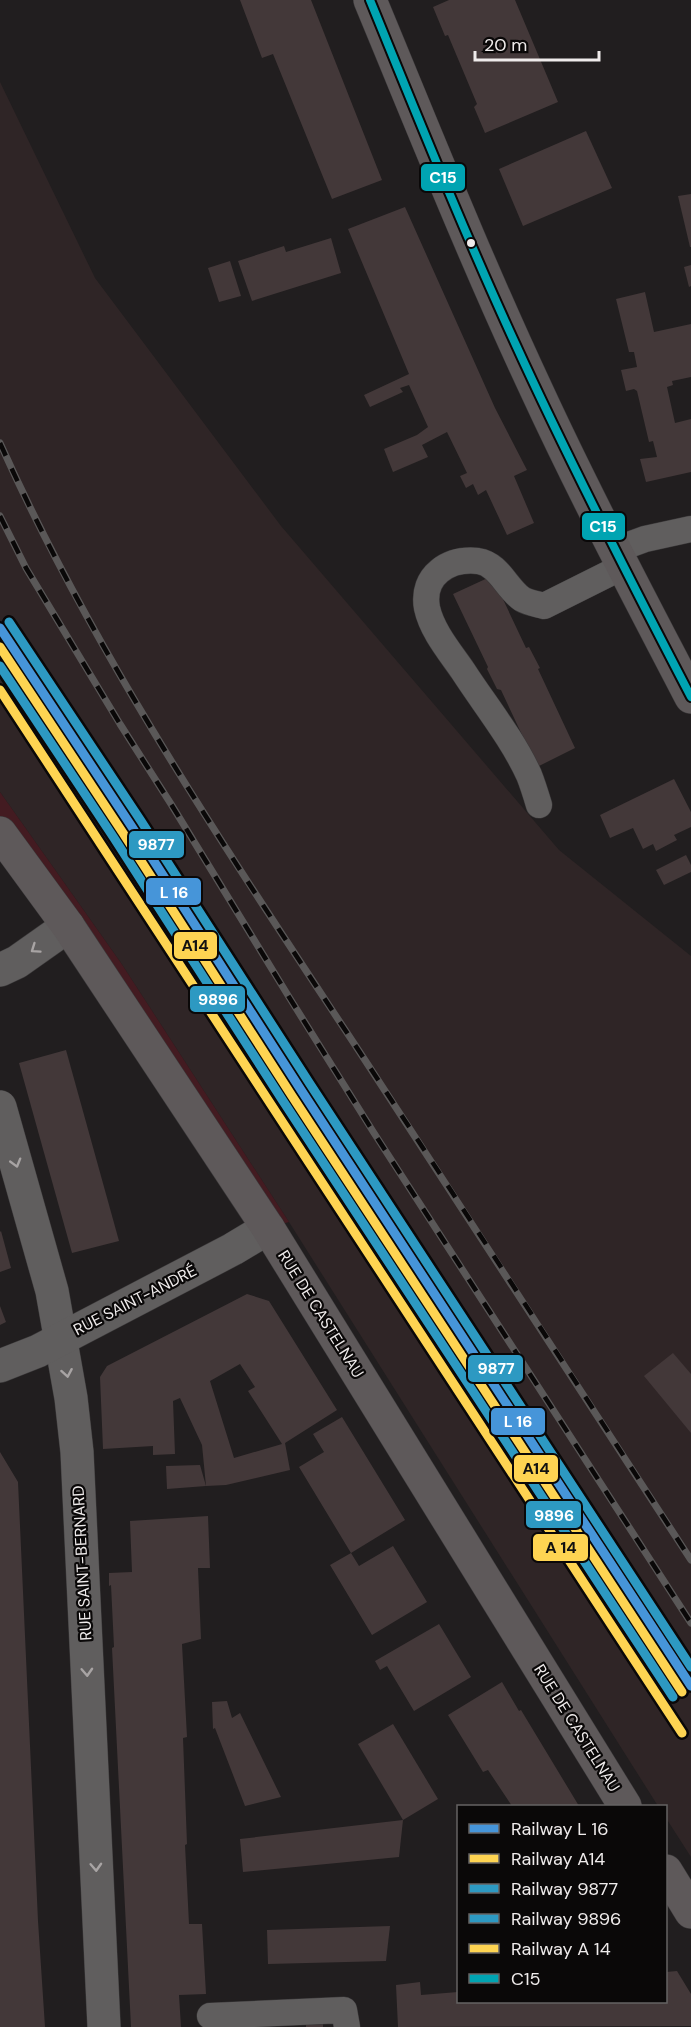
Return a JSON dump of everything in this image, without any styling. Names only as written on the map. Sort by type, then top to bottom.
[{"type":"street","points":[[370,0],[465,228],[536,389],[619,558],[691,697]]},
{"type":"street","name":"RUE DE CASTELNAU","points":[[0,833],[68,926],[267,1228],[625,1805]]},
{"type":"street","points":[[0,970],[17,962],[68,926]]},
{"type":"street","name":"RUE SAINT-BERNARD","points":[[0,1107],[52,1291],[71,1398],[77,1452],[104,2027]]},
{"type":"street","name":"RUE SAINT-ANDRÉ","points":[[0,1366],[38,1351],[233,1249],[267,1228]]},
{"type":"street","points":[[667,1873],[691,1912]]},
{"type":"lane","points":[[539,805],[529,775],[508,739],[435,628],[427,607],[428,589],[433,576],[443,567],[463,561],[481,561],[492,567],[522,598],[544,606],[645,539],[691,529]]},
{"type":"lane","points":[[210,2016],[344,2010],[347,2027]]},
{"type":"shaded area","points":[[0,82],[95,278],[281,526],[559,850],[691,956],[691,1857],[667,1820],[667,1805],[657,1805],[289,1222],[121,963],[0,792]]},
{"type":"shaded area","points":[[0,792],[121,963],[289,1222],[268,1228],[0,833]]},
{"type":"building","points":[[240,0],[311,0],[382,180],[332,199],[273,54],[262,58]]},
{"type":"building","points":[[449,0],[515,0],[558,102],[485,133],[474,107],[477,104],[448,35],[445,36],[433,7]]},
{"type":"building","points":[[586,131],[612,188],[523,226],[499,169]]},
{"type":"building","points":[[691,194],[691,247],[690,247],[678,196]]},
{"type":"building","points":[[405,207],[495,408],[527,470],[514,476],[534,523],[507,535],[486,490],[478,495],[473,484],[466,488],[460,476],[467,473],[447,432],[422,445],[428,457],[393,472],[384,449],[417,435],[428,427],[409,385],[400,388],[403,392],[370,407],[364,395],[409,374],[348,229]]},
{"type":"building","points":[[331,238],[341,273],[252,301],[238,261],[284,246],[286,252]]},
{"type":"building","points":[[230,261],[241,296],[219,302],[208,268]]},
{"type":"building","points":[[691,265],[691,286],[689,287],[684,267]]},
{"type":"building","points":[[645,292],[654,332],[691,324],[691,377],[672,381],[673,385],[667,387],[675,423],[691,419],[691,472],[646,482],[640,459],[657,457],[653,441],[649,442],[637,391],[634,389],[626,391],[621,370],[637,367],[634,352],[629,352],[616,299]]},
{"type":"building","points":[[492,576],[526,648],[529,647],[540,668],[538,669],[575,748],[537,767],[501,690],[497,689],[487,669],[453,594]]},
{"type":"building","points":[[674,779],[691,812],[691,827],[674,835],[677,840],[656,851],[653,844],[643,849],[633,828],[610,838],[600,815]]},
{"type":"building","points":[[686,855],[691,865],[691,872],[664,885],[656,870]]},
{"type":"building","points":[[66,1050],[119,1241],[72,1253],[19,1063]]},
{"type":"building","points":[[0,1232],[11,1268],[0,1272]]},
{"type":"building","points":[[247,1294],[269,1301],[337,1410],[285,1443],[290,1470],[226,1485],[206,1486],[202,1445],[180,1398],[173,1401],[175,1454],[153,1455],[153,1446],[103,1449],[100,1377],[107,1366]],"holes":[[[240,1364],[255,1387],[248,1391],[282,1444],[234,1458],[210,1381]]]},
{"type":"building","points":[[0,1306],[6,1322],[0,1325]]},
{"type":"building","points":[[673,1353],[691,1374],[691,1433],[644,1376]]},
{"type":"building","points":[[342,1417],[405,1520],[351,1553],[299,1467],[324,1452],[313,1434]]},
{"type":"building","points":[[0,1452],[18,1482],[45,2027],[0,2027]]},
{"type":"building","points":[[200,1465],[206,1486],[167,1489],[166,1466]]},
{"type":"building","points":[[208,1516],[210,1568],[198,1568],[201,1639],[182,1644],[187,1737],[183,1738],[189,1924],[202,1924],[206,1994],[179,1995],[181,2027],[131,2027],[109,1573],[132,1572],[130,1521]]},
{"type":"building","points":[[393,1546],[427,1602],[372,1635],[330,1565],[351,1553],[359,1566]]},
{"type":"building","points":[[439,1624],[471,1677],[414,1711],[387,1666],[380,1670],[375,1661]]},
{"type":"building","points":[[502,1682],[578,1805],[511,1805],[488,1770],[483,1772],[448,1715]]},
{"type":"building","points":[[227,1701],[232,1718],[240,1713],[281,1797],[245,1806],[215,1728],[213,1729],[212,1702]]},
{"type":"building","points":[[393,1724],[438,1799],[403,1820],[358,1744]]},
{"type":"building","points":[[403,1820],[399,1857],[243,1872],[240,1839]]},
{"type":"building","points":[[390,1926],[386,1961],[268,1964],[267,1930]]},
{"type":"building","points":[[677,1971],[691,1994],[691,2026],[398,2027],[396,1985],[420,1982],[421,1995],[457,1992],[457,2003],[667,2003],[667,1972]]},
{"type":"building","points":[[323,2024],[323,2027],[306,2027],[306,2025]]},
{"type":"railway","points":[[0,443],[78,601],[167,754],[262,904],[691,1560]]},
{"type":"railway","points":[[0,516],[26,568],[289,997],[374,1133],[691,1623]]},
{"type":"transit line","name":"C15","points":[[370,0],[515,343],[601,521],[691,697]]},
{"type":"transit line","points":[[0,628],[691,1686]]},
{"type":"transit line","points":[[0,690],[682,1733]]},
{"type":"rail line","name":"9877","points":[[9,622],[691,1667]]},
{"type":"rail line","name":"A14","points":[[0,647],[682,1692]]},
{"type":"rail line","name":"9896","points":[[0,666],[673,1697]]}]
